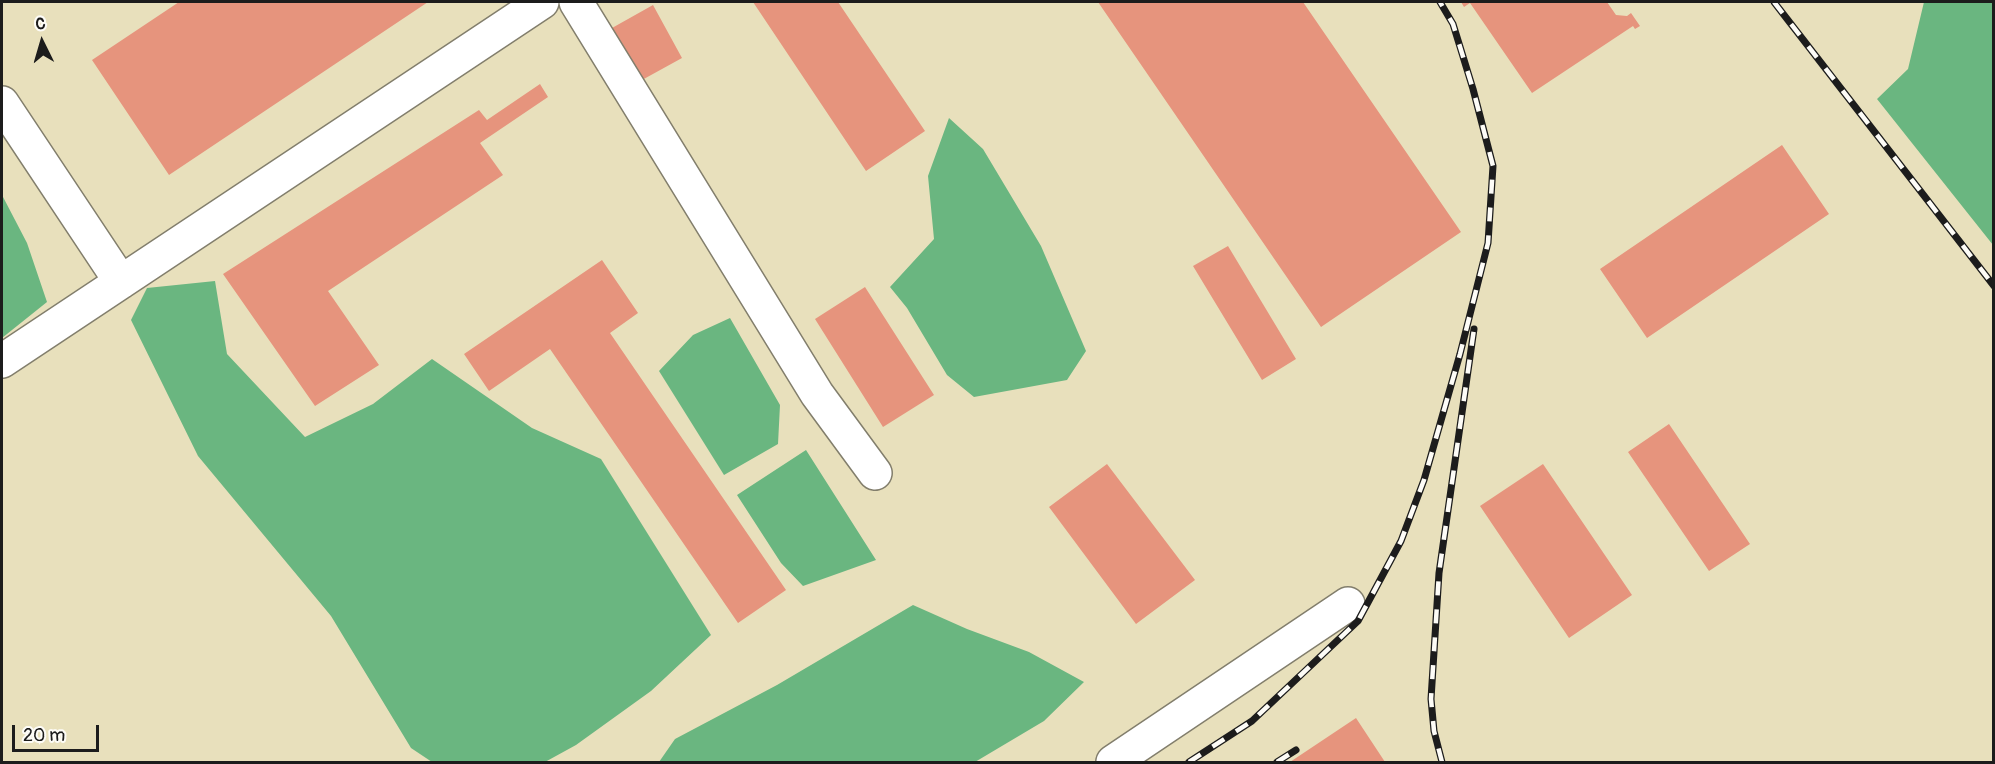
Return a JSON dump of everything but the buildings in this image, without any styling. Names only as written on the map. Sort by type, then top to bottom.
[{"type":"street","points":[[2,361],[542,2]]},
{"type":"street","points":[[576,2],[817,394],[875,473]]},
{"type":"street","points":[[2,103],[121,282]]},
{"type":"street","points":[[1113,762],[1348,604]]},
{"type":"green space","points":[[1924,2],[1993,3],[1993,245],[1877,99],[1908,69]]},
{"type":"green space","points":[[949,118],[983,149],[1041,246],[1086,351],[1067,380],[974,397],[947,375],[907,308],[890,287],[934,239],[928,176]]},
{"type":"green space","points":[[2,195],[27,243],[47,302],[2,338]]},
{"type":"green space","points":[[215,281],[227,354],[305,437],[373,404],[432,359],[532,428],[601,459],[711,635],[651,691],[576,745],[545,762],[432,762],[411,748],[331,616],[198,456],[131,320],[147,288]]},
{"type":"green space","points":[[730,318],[780,405],[778,444],[724,475],[659,371],[693,335]]},
{"type":"green space","points":[[806,450],[876,560],[803,586],[781,563],[737,495]]},
{"type":"green space","points":[[913,605],[967,629],[1029,652],[1084,682],[1044,721],[975,762],[659,762],[675,739],[777,685]]},
{"type":"railway","points":[[1189,762],[1252,721],[1358,621],[1401,541],[1424,480],[1460,354],[1488,243],[1493,166],[1453,24],[1440,2]]},
{"type":"railway","points":[[1774,2],[1994,286]]},
{"type":"railway","points":[[1442,762],[1434,731],[1431,699],[1439,573],[1474,329]]},
{"type":"railway","points":[[1277,762],[1296,750]]}]
